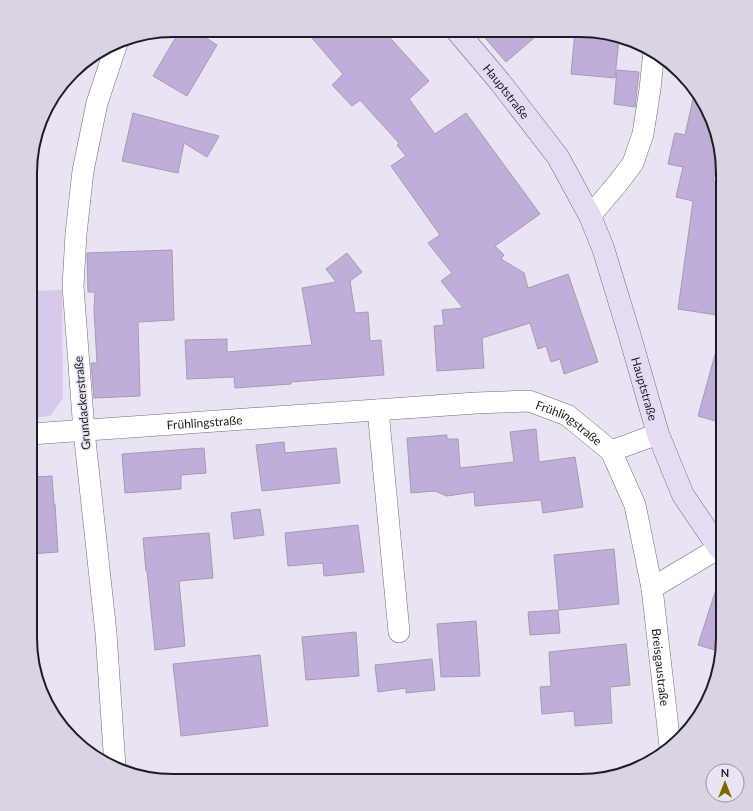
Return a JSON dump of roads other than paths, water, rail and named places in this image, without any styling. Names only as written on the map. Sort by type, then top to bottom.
[{"type":"main road","name":"Hauptstraße","points":[[462,37],[500,82],[558,157],[590,216],[603,248],[630,333],[658,434],[683,495],[716,543]]},
{"type":"street","name":"Grundackerstraße","points":[[115,50],[97,103],[83,171],[76,234],[73,286],[84,431],[106,633],[116,761]]},
{"type":"street","points":[[590,216],[633,163],[643,134],[653,58]]},
{"type":"street","name":"Frühlingstraße","points":[[37,434],[476,403],[529,402],[567,416],[611,451],[658,434]]},
{"type":"street","points":[[378,410],[399,632]]},
{"type":"street","name":"Breisgaustraße","points":[[611,451],[635,505],[652,588],[669,740]]},
{"type":"street","points":[[652,588],[716,553]]}]
